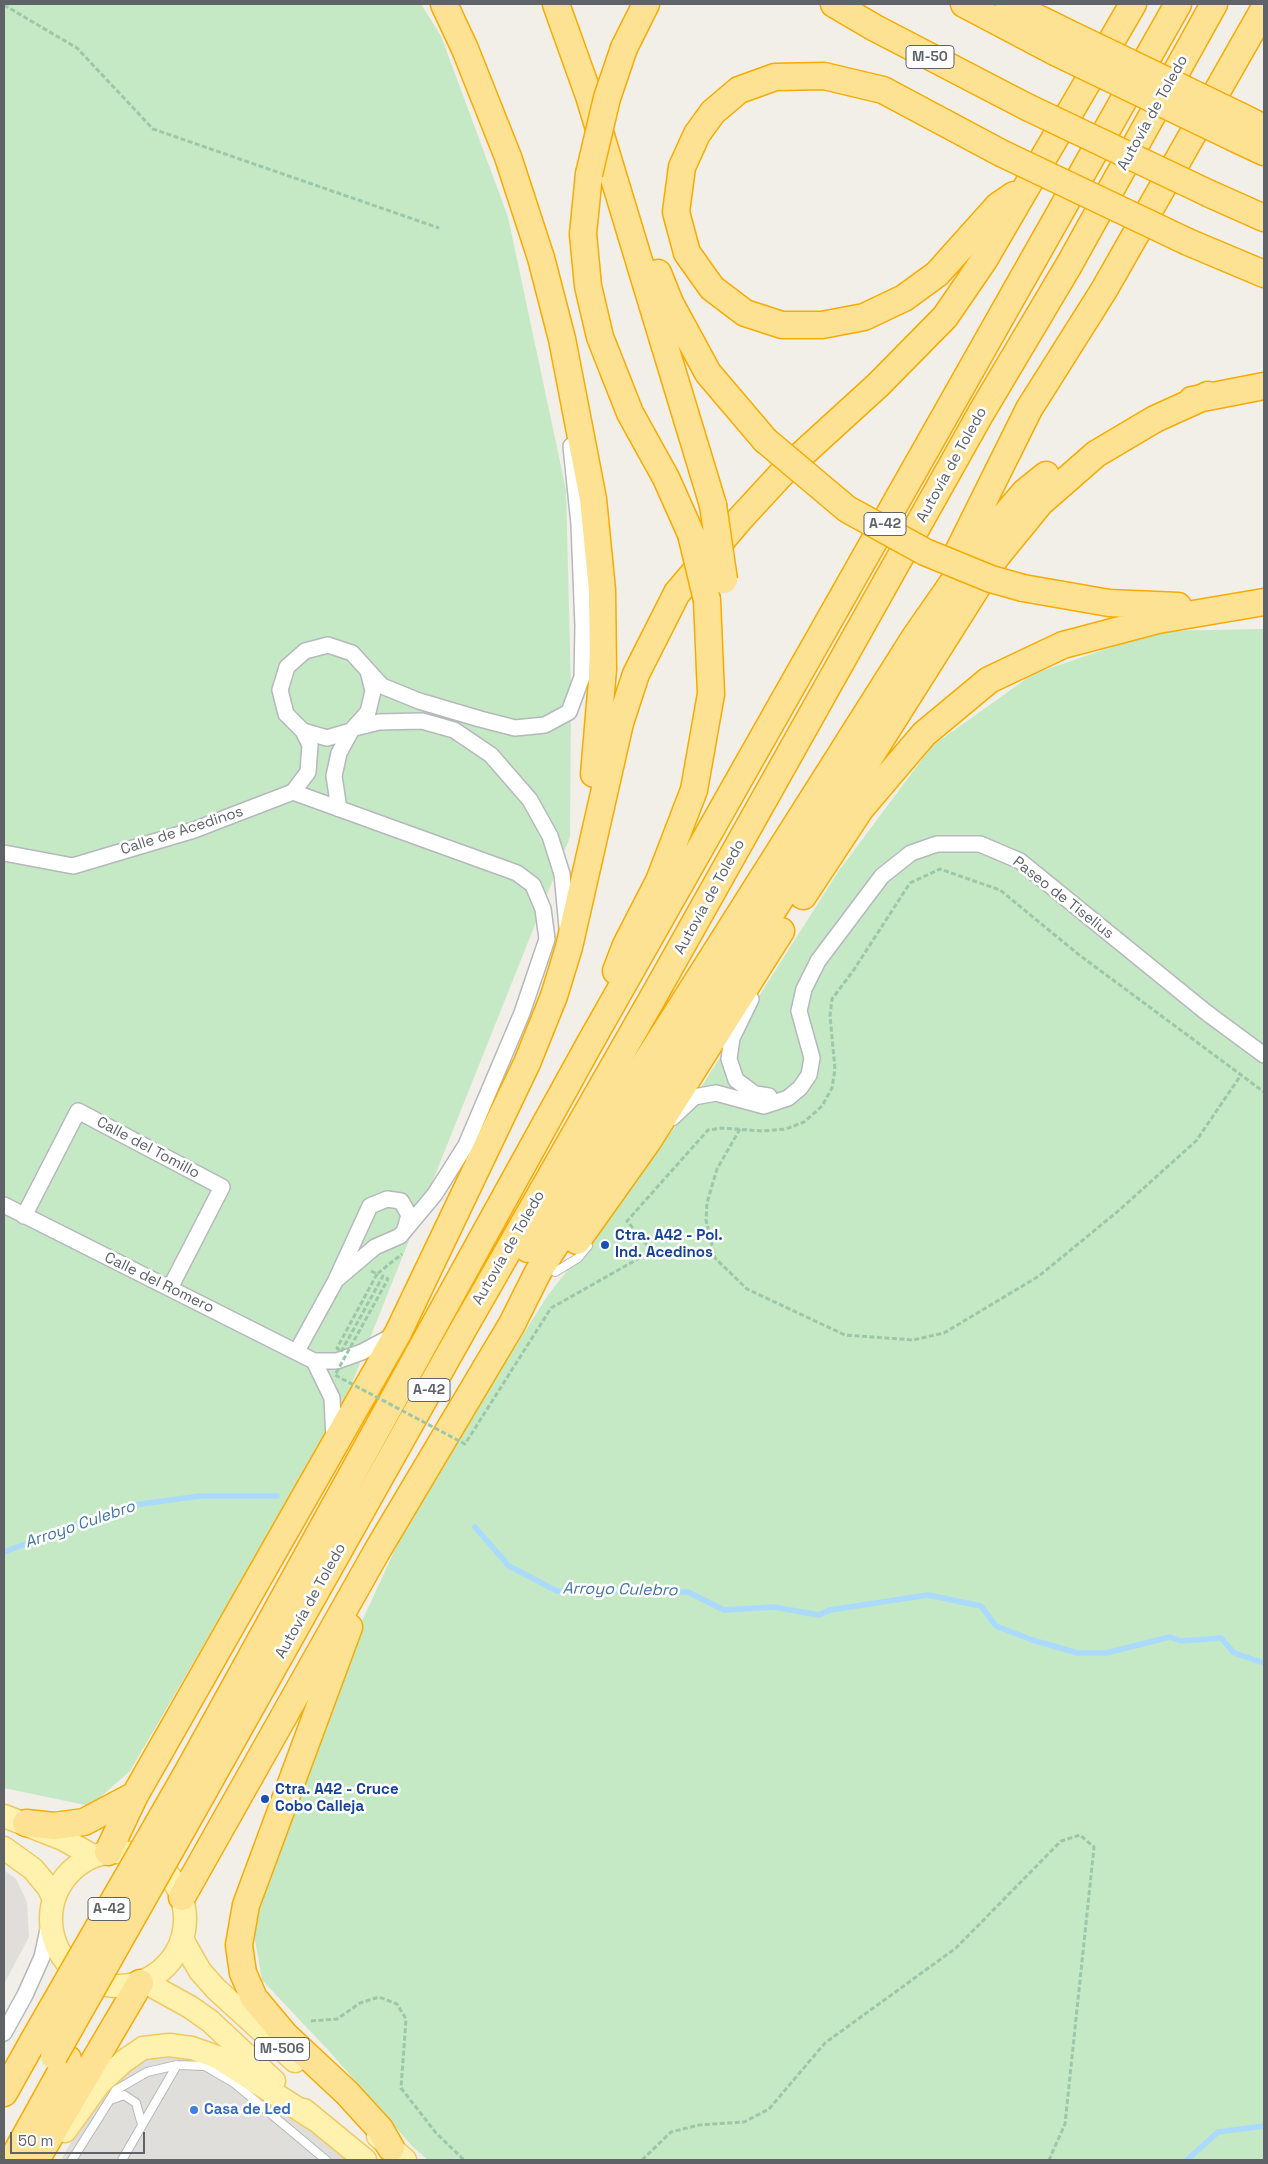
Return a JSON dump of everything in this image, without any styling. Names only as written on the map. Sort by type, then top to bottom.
[{"type":"highway","points":[[444,4],[465,50],[508,157],[541,258],[562,339],[593,500],[602,590],[603,669],[585,870]]},
{"type":"highway","points":[[556,4],[592,90],[632,205],[670,303],[708,373],[765,440],[848,509],[926,552],[991,579],[1023,588],[1109,603],[1168,606],[1258,603]]},
{"type":"highway","points":[[556,4],[589,96],[713,506],[724,580],[726,650],[720,694],[694,790],[659,881],[626,945],[590,1043]]},
{"type":"highway","points":[[646,4],[624,48],[607,98],[589,174],[583,234],[588,286],[600,337],[630,413],[666,478],[691,534],[707,600],[711,694],[694,790]]},
{"type":"highway","name":"M-50","points":[[834,4],[875,28],[1027,107],[1264,218]]},
{"type":"highway","points":[[964,4],[1061,42],[1237,127],[1264,152]]},
{"type":"highway","points":[[1010,4],[1061,42]]},
{"type":"highway","points":[[100,1854],[398,1333],[527,1063],[554,996],[569,947],[620,723],[636,674],[677,593],[739,520],[787,468],[878,386],[945,317],[984,260],[1133,4]]},
{"type":"highway","name":"Autovía de Toledo","points":[[202,1787],[445,1303],[1178,4]]},
{"type":"highway","name":"Autovía de Toledo","points":[[202,1787],[656,992],[981,413],[1070,265],[1214,4]]},
{"type":"highway","points":[[915,637],[1029,409],[1104,290],[1264,10]]},
{"type":"highway","points":[[1027,186],[998,206],[937,274],[904,298],[864,317],[822,325],[782,326],[745,313],[712,288],[687,252],[676,212],[682,167],[697,134],[713,112],[739,90],[775,77],[824,76],[883,90],[1001,153],[1188,242],[1264,274]]},
{"type":"highway","points":[[1237,127],[1264,128]]},
{"type":"highway","points":[[202,1787],[389,1490],[529,1248],[915,637],[979,545],[1020,498],[1089,438],[1132,417],[1208,395],[1264,386]]},
{"type":"highway","points":[[182,1897],[378,1551],[512,1324],[543,1264],[770,915],[996,557],[1040,503],[1096,454],[1155,420],[1208,395]]},
{"type":"highway","points":[[512,1324],[611,1201],[861,808],[924,734],[989,680],[1063,645],[1158,620],[1258,603]]},
{"type":"highway","points":[[529,1248],[589,1128],[648,1027],[656,992]]},
{"type":"highway","points":[[378,1551],[246,1906],[239,1945],[244,1973],[254,1998],[285,2035],[347,2093],[380,2129],[398,2154]]},
{"type":"highway","name":"A-42","points":[[4,2093],[32,2043],[202,1787]]},
{"type":"highway","name":"A-42","points":[[4,2145],[61,2057],[202,1787]]},
{"type":"highway","points":[[15,1820],[54,1826],[84,1822],[135,1795]]},
{"type":"highway","points":[[38,2160],[142,1983]]},
{"type":"highway","points":[[12,2160],[61,2057]]},
{"type":"main road","points":[[15,1820],[100,1854],[132,1853],[153,1861],[171,1876],[182,1897],[186,1919],[183,1941],[168,1966],[142,1983],[112,1986],[98,1984],[78,1975],[63,1960],[53,1941],[50,1920],[53,1897],[68,1872],[100,1854]]},
{"type":"main road","points":[[4,1848],[33,1869],[48,1887],[53,1897]]},
{"type":"main road","name":"M-506","points":[[183,1941],[200,1971],[216,1989],[398,2154]]},
{"type":"main road","name":"M-506","points":[[142,1983],[190,2007],[210,2021],[314,2119],[365,2160]]},
{"type":"main road","points":[[38,2160],[67,2128],[98,2084],[124,2061],[143,2048],[169,2045],[192,2048],[217,2057],[314,2119]]},
{"type":"street","points":[[336,1280],[375,1247],[400,1236],[434,1194],[466,1145],[522,1013],[547,940],[543,909],[533,885],[517,873],[292,792],[308,772],[310,745],[303,731],[286,714],[280,690],[287,667],[305,651],[328,645],[352,653],[382,686],[419,701],[515,728],[545,725],[569,712],[582,677],[583,626],[579,524],[562,339]]},
{"type":"street","points":[[339,810],[334,776],[339,753],[353,729],[368,712],[373,691],[368,671]]},
{"type":"street","points":[[303,731],[327,738],[379,722],[422,721],[454,730],[491,755],[530,800],[550,836],[562,874],[569,947]]},
{"type":"street","name":"Calle de Acedinos","points":[[4,853],[73,866],[194,830],[292,792]]},
{"type":"street","name":"Paseo de Tiselius","points":[[788,1098],[800,1088],[809,1075],[812,1058],[799,1011],[804,989],[818,961],[882,876],[911,853],[937,844],[980,844],[1020,861],[1207,1013],[1264,1054]]},
{"type":"street","points":[[787,922],[732,1038],[730,1059],[736,1080],[755,1094],[788,1098]]},
{"type":"street","points":[[648,1141],[694,1097],[716,1093],[764,1106],[788,1098]]},
{"type":"street","name":"Calle del Tomillo","points":[[24,1216],[78,1111],[222,1187],[170,1288]]},
{"type":"street","points":[[297,1351],[336,1280],[370,1206],[387,1199],[401,1201],[409,1215],[406,1229]]},
{"type":"street","name":"Calle del Romero","points":[[4,1205],[314,1361]]},
{"type":"street","points":[[334,1445],[332,1398],[314,1361],[336,1361],[362,1352],[398,1333]]},
{"type":"street","points":[[4,2033],[25,1995],[42,1957],[50,1920]]},
{"type":"lane","points":[[555,1272],[578,1258],[594,1237]]},
{"type":"lane","points":[[122,2160],[177,2065]]},
{"type":"lane","points":[[72,2160],[116,2090],[147,2072],[177,2065],[205,2066],[234,2083],[326,2160]]},
{"type":"lane","points":[[110,2100],[124,2095],[136,2103],[142,2125]]},
{"type":"lane","points":[[67,2128],[98,2119]]},
{"type":"lane","points":[[314,2119],[350,2160]]},
{"type":"path","points":[[4,4],[76,48],[153,130],[439,228]]},
{"type":"path","points":[[836,1063],[830,1016],[832,999],[853,971],[910,882],[940,869],[1000,890],[1078,954],[1264,1092]]},
{"type":"path","points":[[406,1251],[377,1274],[337,1348],[341,1352],[383,1276],[388,1279],[335,1375],[465,1444],[551,1308],[652,1251],[627,1221],[708,1130],[722,1128],[740,1129],[717,1169],[707,1203],[706,1220],[715,1258],[747,1289],[845,1335],[913,1340],[944,1333],[1039,1276],[1117,1212],[1196,1141],[1241,1075]]},
{"type":"path","points":[[642,2160],[671,2132],[699,2125],[744,2122],[769,2109],[825,2043],[874,2005],[956,1948],[1061,1841],[1080,1835],[1094,1848],[1066,2124],[1049,2160]]},
{"type":"path","points":[[311,2022],[337,2019],[360,2003],[379,1997],[397,2004],[406,2019],[401,2088],[436,2133],[464,2160]]},
{"type":"shaded area","points":[[4,1870],[16,1879],[27,1902],[29,1937],[4,1984]]},
{"type":"shaded area","points":[[217,2046],[350,2160],[61,2160],[119,2057]]},
{"type":"green space","points":[[4,4],[421,4],[441,36],[508,217],[566,490],[571,689],[570,837],[342,1408],[130,1771],[90,1806],[4,1788]]},
{"type":"green space","points":[[1264,629],[1264,2160],[428,2160],[412,2146],[329,2051],[262,1980],[253,1928],[351,1645],[416,1504],[548,1295],[628,1193],[641,1168],[677,1125],[838,872],[932,746],[1033,674],[1159,631]]},
{"type":"waterway","name":"Arroyo Culebro","points":[[4,1552],[127,1506],[200,1496],[277,1496]]},
{"type":"waterway","name":"Arroyo Culebro","points":[[475,1527],[509,1566],[557,1591],[688,1592],[724,1610],[774,1607],[819,1615],[830,1610],[928,1595],[981,1606],[996,1626],[1032,1640],[1078,1653],[1106,1653],[1170,1637],[1181,1641],[1221,1638],[1234,1653],[1264,1663]]},
{"type":"waterway","points":[[1187,2160],[1218,2132],[1264,2126]]},
{"type":"place","name":"Ctra. A42 - Pol. Ind. Acedinos","points":[[605,1245]]},
{"type":"place","name":"Ctra. A42 - Cruce Cobo Calleja","points":[[265,1799]]},
{"type":"place","name":"Casa de Led","points":[[194,2110]]}]
